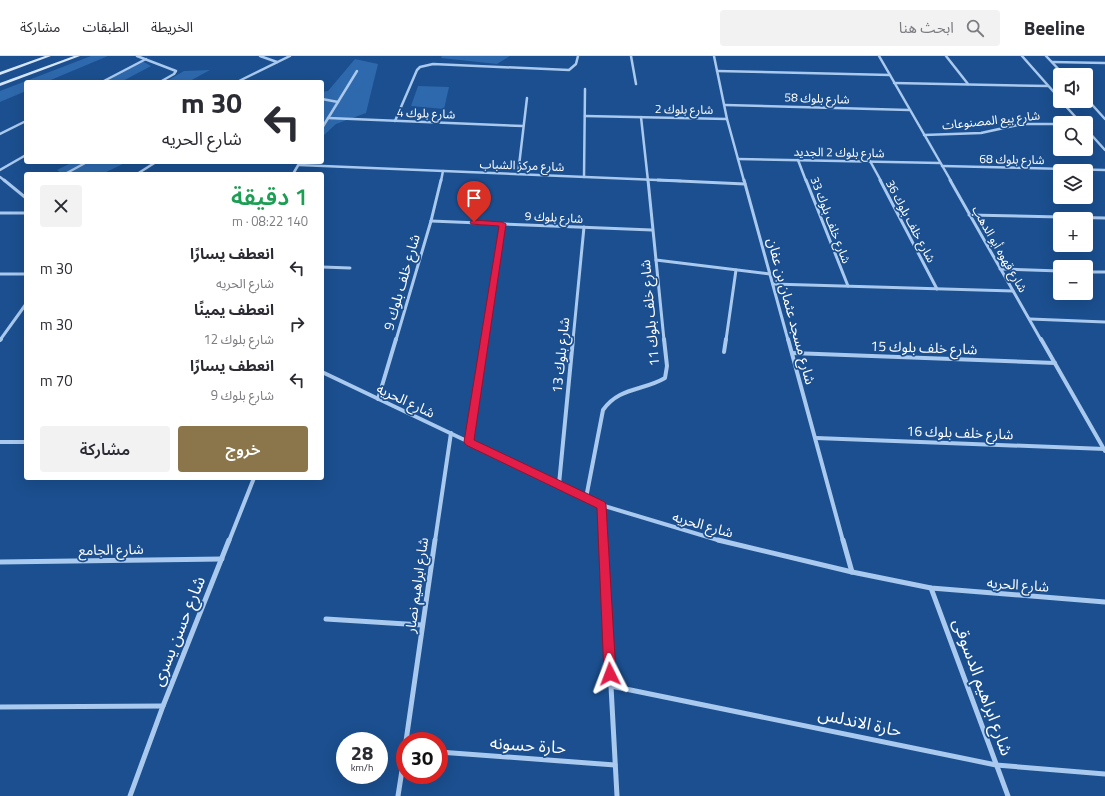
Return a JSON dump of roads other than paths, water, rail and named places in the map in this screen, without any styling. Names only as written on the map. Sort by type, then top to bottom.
[{"type":"main road","points":[[0,74],[49,56]]},
{"type":"main road","points":[[0,85],[78,56]]},
{"type":"street","points":[[137,56],[176,71],[163,80]]},
{"type":"street","points":[[260,56],[277,62]]},
{"type":"street","points":[[241,80],[290,56]]},
{"type":"street","points":[[395,120],[417,70],[420,67],[433,64],[569,70],[576,67],[578,63],[578,56]]},
{"type":"street","points":[[631,56],[636,84]]},
{"type":"street","name":"شارع مسجد عثمان بن عفان","points":[[714,56],[727,119],[852,572]]},
{"type":"street","name":"شارع قهوه أبو الدهب","points":[[879,56],[1105,450]]},
{"type":"street","points":[[946,56],[968,84]]},
{"type":"street","points":[[1022,56],[1053,91]]},
{"type":"street","points":[[1046,56],[1058,68]]},
{"type":"street","points":[[106,80],[146,59]]},
{"type":"street","points":[[1052,62],[1105,63]]},
{"type":"street","points":[[324,125],[357,71]]},
{"type":"street","points":[[717,71],[890,75]]},
{"type":"street","points":[[894,83],[1048,86]]},
{"type":"street","points":[[584,177],[585,89]]},
{"type":"street","points":[[518,174],[527,98]]},
{"type":"street","points":[[324,99],[338,102]]},
{"type":"street","name":"شارع بلوك 58","points":[[724,105],[909,110]]},
{"type":"street","points":[[1093,106],[1105,119]]},
{"type":"street","points":[[1068,108],[1075,116]]},
{"type":"street","name":"شارع بلوك 2","points":[[585,116],[727,119]]},
{"type":"street","name":"شارع بلوك 2","points":[[641,117],[647,180]]},
{"type":"street","name":"شارع بلوك 4","points":[[328,118],[523,126]]},
{"type":"street","points":[[0,134],[24,122]]},
{"type":"street","name":"شارع بيع المصنوعات","points":[[924,135],[981,133],[1022,124],[1053,124]]},
{"type":"street","points":[[1093,137],[1105,150]]},
{"type":"street","points":[[0,170],[24,157]]},
{"type":"street","name":"شارع بلوك 2 الجديد","points":[[738,159],[870,161],[941,165]]},
{"type":"street","name":"شارع خلف بلوك 33","points":[[798,160],[848,286]]},
{"type":"street","name":"شارع خلف بلوك 36","points":[[870,161],[937,289]]},
{"type":"street","points":[[69,172],[83,164]]},
{"type":"street","points":[[140,172],[153,164]]},
{"type":"street","name":"شارع مركز الشباب","points":[[318,164],[745,184]]},
{"type":"street","name":"شارع بلوك 68","points":[[941,165],[1105,170]]},
{"type":"street","name":"شارع خلف بلوك 9","points":[[378,399],[431,221],[443,171]]},
{"type":"street","points":[[0,177],[24,196]]},
{"type":"street","name":"شارع خلف بلوك 11","points":[[586,498],[603,410],[608,400],[615,395],[657,384],[665,378],[667,366],[647,180]]},
{"type":"street","points":[[0,213],[24,213]]},
{"type":"street","points":[[969,215],[1105,218]]},
{"type":"street","name":"شارع بلوك 9","points":[[431,221],[652,230]]},
{"type":"street","points":[[469,442],[502,224]]},
{"type":"street","name":"شارع بلوك 13","points":[[559,484],[584,227]]},
{"type":"street","points":[[656,260],[770,274]]},
{"type":"street","points":[[324,267],[350,268]]},
{"type":"street","points":[[1000,269],[1053,271]]},
{"type":"street","points":[[724,352],[736,270]]},
{"type":"street","points":[[1093,272],[1105,272]]},
{"type":"street","points":[[0,274],[24,274]]},
{"type":"street","points":[[773,284],[1013,291]]},
{"type":"street","points":[[0,340],[24,307]]},
{"type":"street","points":[[1030,319],[1105,322]]},
{"type":"street","name":"شارع خلف بلوك 15","points":[[792,353],[1055,363]]},
{"type":"street","name":"شارع الحريه","points":[[324,373],[601,505],[721,541],[852,572],[931,588],[1105,602]]},
{"type":"street","name":"شارع ابراهيم نصار","points":[[407,732],[451,433]]},
{"type":"street","name":"شارع خلف بلوك 16","points":[[816,438],[1105,450]]},
{"type":"street","points":[[0,442],[24,442]]},
{"type":"street","name":"شارع حسن يسرى","points":[[130,796],[163,706],[253,480]]},
{"type":"street","points":[[601,505],[616,796]]},
{"type":"street","name":"شارع الجامع","points":[[0,562],[222,559]]},
{"type":"street","name":"شارع ابراهيم الدسوقى","points":[[931,588],[1008,796]]},
{"type":"street","points":[[326,619],[422,625]]},
{"type":"street","name":"حارة الاندلس","points":[[611,686],[996,765],[1105,774]]},
{"type":"street","points":[[0,707],[163,706]]},
{"type":"street","name":"حارة حسونه","points":[[448,753],[615,765]]},
{"type":"street","points":[[398,796],[400,784]]}]
